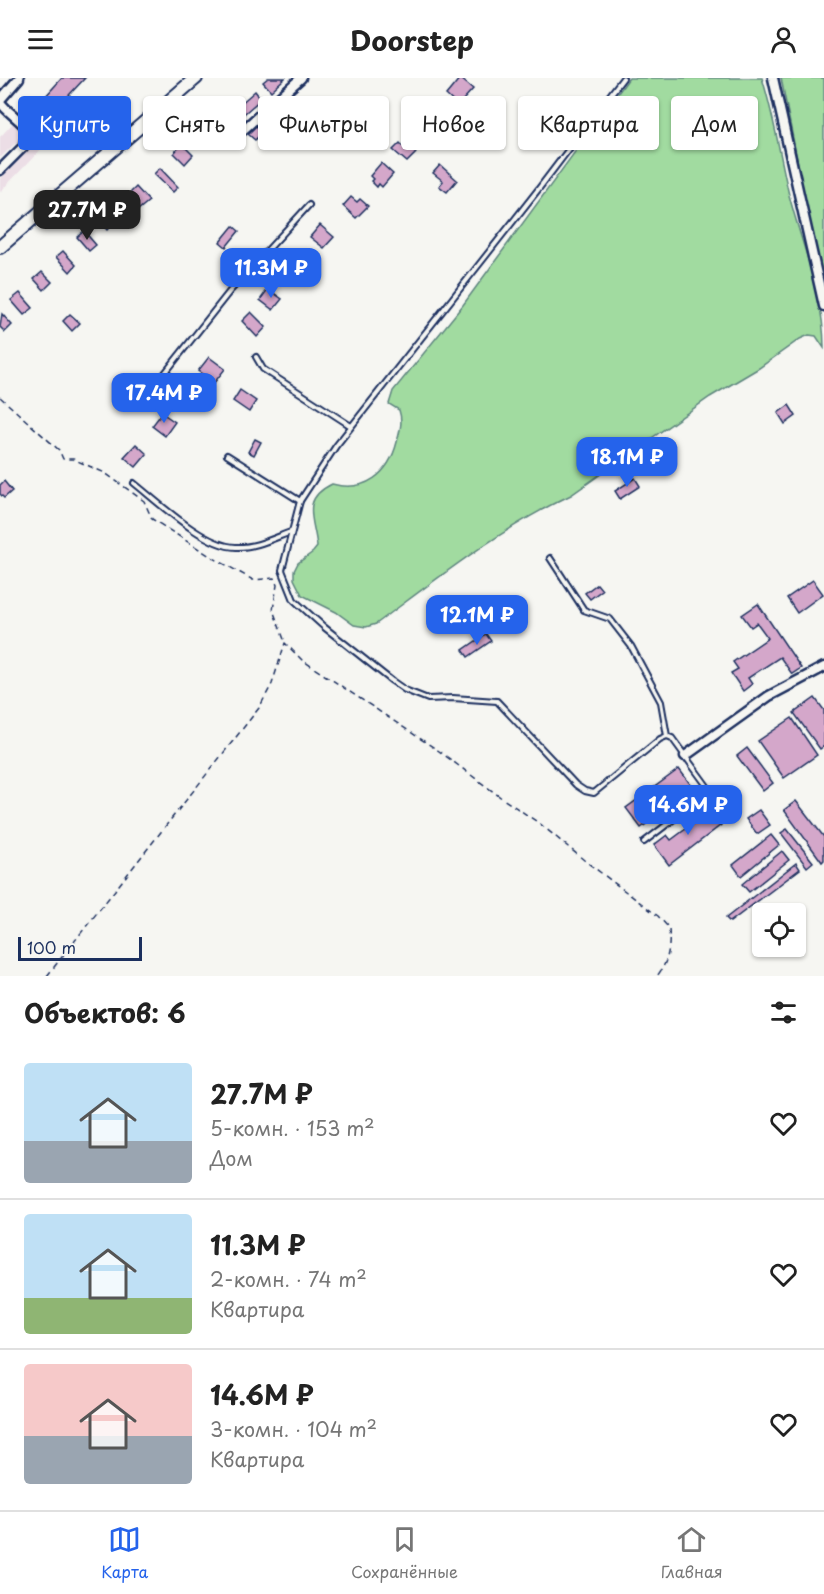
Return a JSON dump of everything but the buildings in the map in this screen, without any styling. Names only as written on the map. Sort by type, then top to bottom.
[{"type":"main road","points":[[0,247],[196,78]]},
{"type":"street","points":[[0,170],[23,147],[28,130],[21,120],[7,111],[0,101],[19,78]]},
{"type":"street","points":[[246,127],[302,78]]},
{"type":"street","points":[[773,78],[824,306]]},
{"type":"street","points":[[685,756],[769,696],[824,667]]},
{"type":"lane","points":[[623,78],[342,438],[300,501],[282,570],[294,600],[392,681],[405,690],[428,699],[497,701],[576,785],[585,791],[594,793],[660,739],[667,736],[672,738],[706,786],[707,792],[644,842]]},
{"type":"lane","points":[[150,392],[230,291],[309,205]]},
{"type":"lane","points":[[256,357],[263,369],[351,426]]},
{"type":"lane","points":[[334,434],[342,438]]},
{"type":"lane","points":[[227,455],[300,501]]},
{"type":"lane","points":[[134,483],[201,535],[225,546],[248,547],[291,532]]},
{"type":"lane","points":[[550,558],[584,610],[610,620],[630,646],[661,702],[667,736]]},
{"type":"path","points":[[0,398],[60,450],[63,459],[73,459],[105,473],[144,501],[152,519],[165,528],[253,580],[274,578],[277,585],[273,610],[285,643],[302,660],[439,751],[502,799],[539,823],[658,916],[669,928],[670,949],[664,967],[657,976]]},
{"type":"path","points":[[47,976],[259,708],[272,684],[285,643]]},
{"type":"shaded area","points":[[14,122],[18,126],[18,141],[0,158],[0,137]]},
{"type":"shaded area","points":[[26,150],[40,150],[0,192],[0,179]]},
{"type":"green space","points":[[629,78],[762,78],[789,195],[816,290],[824,348],[816,336],[809,335],[800,339],[759,368],[710,397],[571,495],[495,538],[376,624],[366,627],[354,625],[336,612],[302,595],[294,579],[294,571],[298,563],[317,547],[311,511],[315,497],[332,484],[355,486],[365,483],[382,472],[393,453],[400,430],[399,410],[389,404],[393,391],[463,305],[576,150],[659,150],[659,96],[616,96]]},
{"type":"green space","points":[[781,78],[824,78],[824,295]]}]
